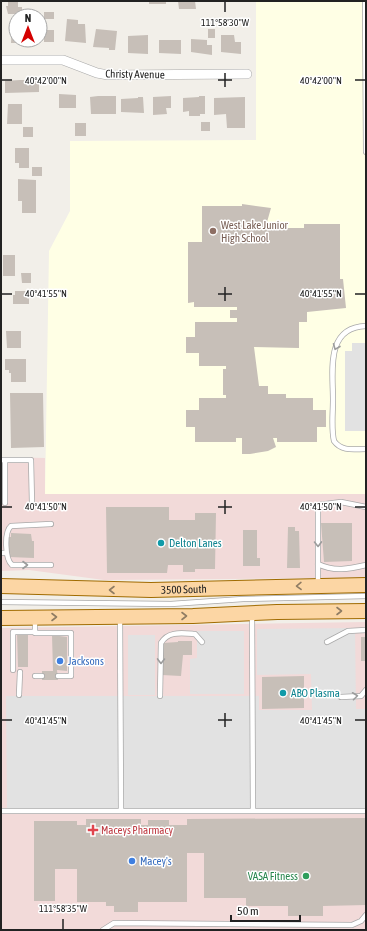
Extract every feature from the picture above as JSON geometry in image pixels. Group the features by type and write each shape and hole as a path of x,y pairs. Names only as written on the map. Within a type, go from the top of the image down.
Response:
{"main road":[{"name":"3500 South","path":"1,586 152,590 366,585"},
{"path":"1,618 193,616 252,612 366,611"}],"street":[{"name":"Christy Avenue","path":"1,60 63,60 97,73 108,75 247,74"}],"lane":[{"path":"364,1 366,152"},
{"path":"366,326 351,329 344,334 337,343 333,358 333,437 341,448 366,449"},
{"path":"5,503 3,460 31,460 32,503"},
{"path":"318,586 318,505 341,502 366,506"},
{"path":"51,524 10,526 7,531 8,561 12,565 51,566"},
{"path":"1,553 7,553"},
{"path":"318,564 328,569 350,569 366,565"},
{"path":"1,602 172,604 243,599 366,596"},
{"path":"252,612 253,811"},
{"path":"120,616 121,811"},
{"path":"35,617 35,632"},
{"path":"327,642 348,631 366,630"},
{"path":"13,670 13,632 71,633 71,676 58,676"},
{"path":"160,696 161,643 165,637 170,634 195,634 202,642"},
{"path":"19,695 20,672"},
{"path":"35,676 42,676"},
{"path":"342,697 361,696 366,690"},
{"path":"1,811 366,811"},
{"path":"103,930 114,923 352,925 361,921 366,915"}],"shaded area":[{"name":"West Lake Junior High School","path":"256,1 366,1 366,494 45,494 49,251 70,211 70,141 256,140"},
{"path":"352,343 366,343 366,431 345,431 345,351 352,351"},
{"path":"1,457 45,458 45,494 366,494 366,578 104,580 29,570 1,571"},
{"path":"366,622 366,928 364,930 1,930 1,628"},
{"path":"355,628 356,709 366,709 366,810 7,810 6,696 259,696 259,710 312,710 311,674 257,675 257,629"},
{"path":"197,631 244,631 244,694 190,694 190,659 197,658"},
{"path":"128,635 155,635 155,695 128,695"}],"building":[{"path":"8,1 18,1 18,7 22,8 8,8 8,14 6,6 8,6"},
{"path":"149,1 166,1 166,4 149,4"},
{"path":"178,1 195,1 196,9 179,9"},
{"path":"48,12 54,12 54,19 48,19"},
{"path":"67,19 78,20 78,24 85,24 86,43 65,41"},
{"path":"96,29 117,31 115,50 93,47"},
{"path":"208,29 215,29 215,38 208,38"},
{"path":"48,30 54,30 54,42 48,42"},
{"path":"148,35 148,54 128,53 128,36"},
{"path":"221,35 234,35 235,42 241,42 241,54 221,52"},
{"path":"191,39 207,40 207,45 212,45 212,55 191,52"},
{"path":"159,40 181,40 181,54 159,53"},
{"path":"39,80 39,92 5,93 5,81"},
{"path":"59,94 76,95 76,108 59,108"},
{"path":"116,96 116,114 91,114 90,97"},
{"path":"171,96 171,108 166,108 167,114 153,115 153,97"},
{"path":"205,96 205,114 200,114 200,116 189,116 189,111 183,112 183,98"},
{"path":"143,97 144,113 121,112 121,99"},
{"path":"245,97 245,128 227,128 226,114 214,115 214,98"},
{"path":"8,104 22,104 22,124 7,124"},
{"path":"201,122 210,122 210,131 201,131"},
{"path":"75,123 86,123 86,136 75,136"},
{"path":"23,127 33,127 33,137 23,137"},
{"path":"15,148 29,148 29,168 19,168 19,163 15,163"},
{"path":"32,167 42,167 42,176 32,176"},
{"path":"18,179 36,180 36,213 22,213 22,201 18,201"},
{"path":"242,204 271,208 267,222 275,224 275,228 304,228 304,224 340,224 340,279 343,279 346,308 307,312 307,322 299,322 299,348 254,347 259,386 268,386 268,394 286,394 286,398 313,398 313,410 326,410 326,427 317,427 317,442 277,442 277,438 273,438 276,447 268,451 250,454 242,454 242,438 236,438 236,442 195,442 195,427 186,427 186,410 199,410 199,398 226,398 226,395 223,395 223,369 226,369 226,366 199,366 199,353 186,353 186,337 195,337 195,322 237,322 237,318 230,318 230,310 237,310 237,307 194,307 194,302 188,303 188,242 202,242 202,206 242,206"},
{"path":"3,255 15,255 15,276 3,276"},
{"path":"21,273 31,273 31,283 22,283"},
{"path":"15,291 29,291 29,304 13,304 13,295 15,295"},
{"path":"6,331 21,331 21,348 7,348"},
{"path":"5,359 26,359 26,382 11,382 11,373 9,373 9,370 5,370"},
{"path":"10,393 43,393 44,447 11,448"},
{"name":"Delton Lanes","path":"106,507 169,507 169,520 195,520 195,513 216,513 215,569 195,569 195,572 183,572 183,565 168,565 167,573 107,573"},
{"path":"321,523 352,523 352,561 324,562"},
{"path":"288,527 295,527 295,531 299,531 300,568 287,568"},
{"path":"243,530 257,530 257,558 260,558 260,566 243,566"},
{"path":"11,533 31,534 32,541 34,541 34,558 9,557 9,537 11,537"},
{"path":"17,633 28,633 28,667 18,667"},
{"name":"Jacksons","path":"52,635 67,637 67,671 57,670 58,680 42,680 42,671 53,671"},
{"path":"361,637 366,637 366,661 361,661"},
{"path":"192,641 192,655 183,655 181,676 162,675 162,643"},
{"name":"ABO Plasma","path":"304,676 304,708 262,709 262,677"},
{"path":"366,818 366,905 323,906 323,916 288,916 288,906 246,906 246,898 204,898 204,853 187,853 187,902 138,902 138,912 114,912 114,906 106,906 106,902 77,902 77,869 55,869 55,901 34,901 34,821 77,821 77,825 86,825 86,819 141,819 141,825 148,825 148,820 169,820 169,825 187,825 187,819"}],"place":[{"name":"West Lake Junior High School","path":"213,231"},
{"name":"Delton Lanes","path":"161,543"},
{"name":"Jacksons","path":"60,661"},
{"name":"ABO Plasma","path":"283,693"},
{"name":"Maceys Pharmacy","path":"93,830"},
{"name":"Macey's","path":"132,861"},
{"name":"VASA Fitness","path":"306,876"}]}
